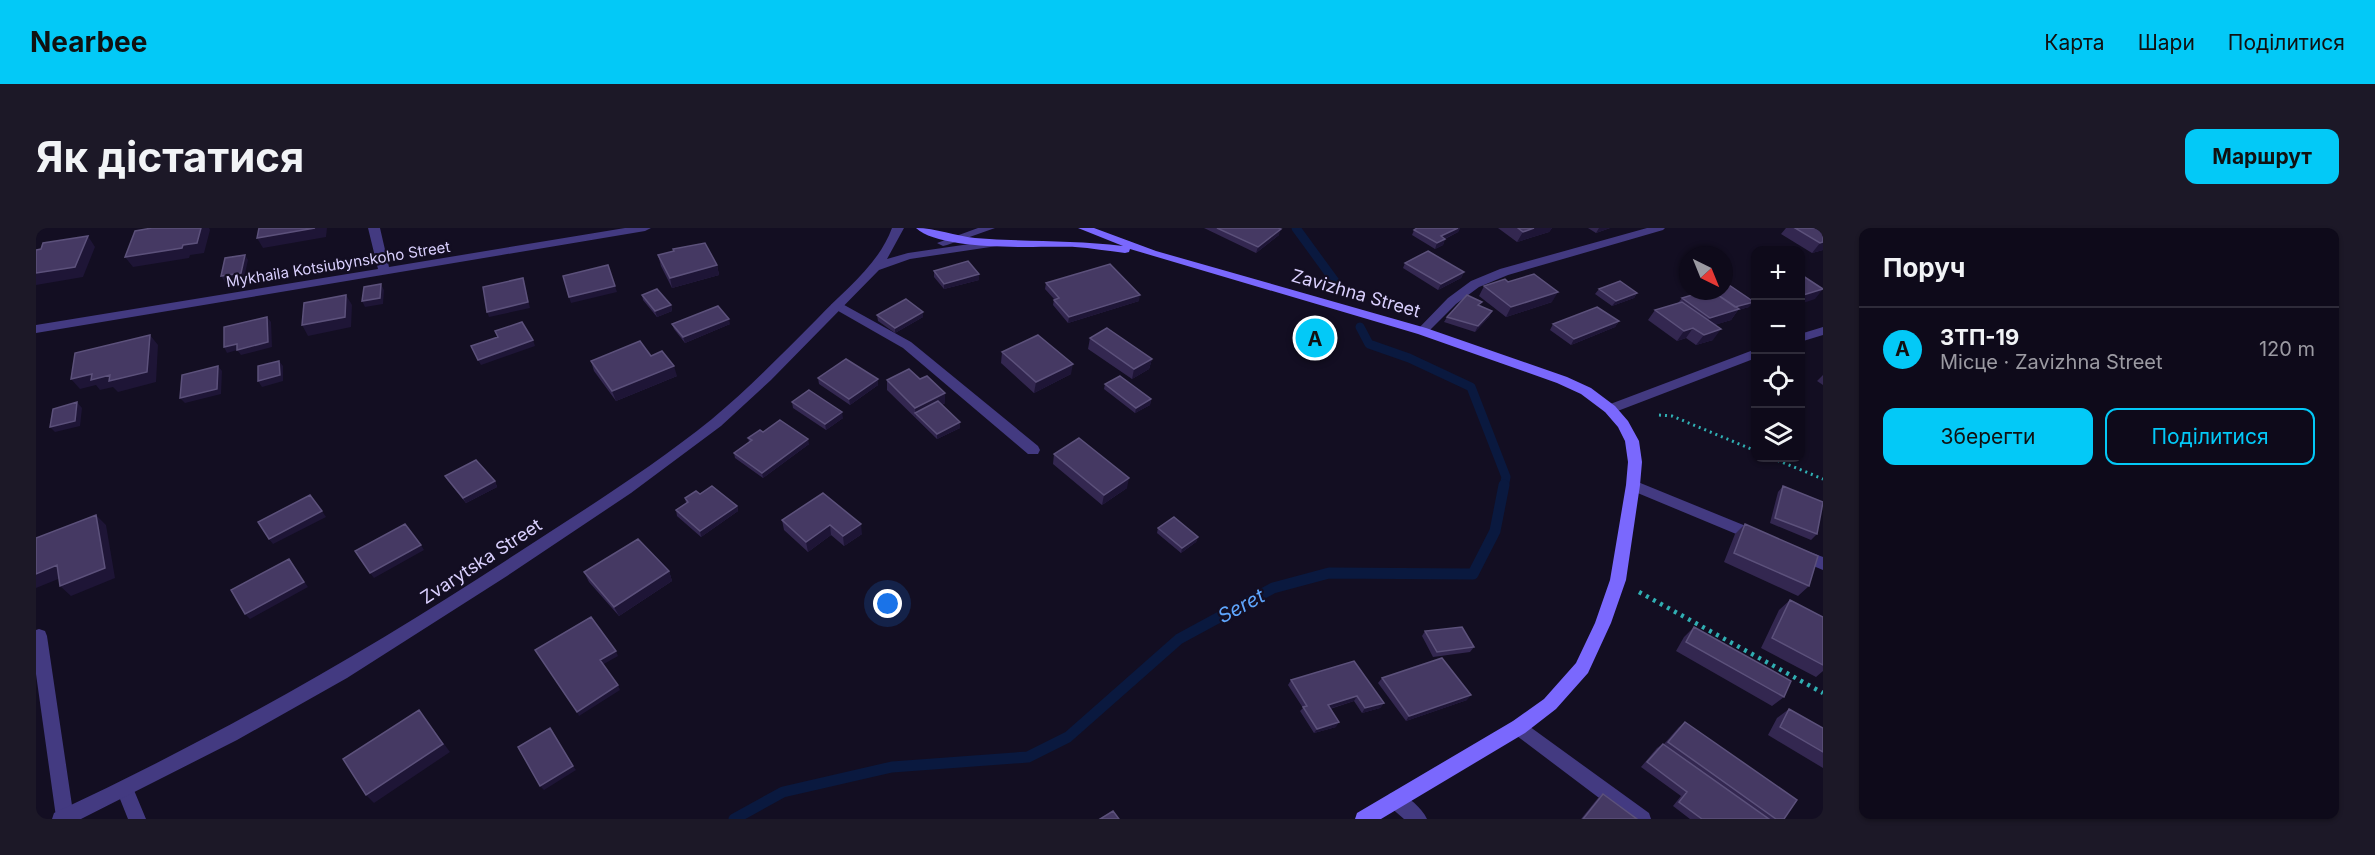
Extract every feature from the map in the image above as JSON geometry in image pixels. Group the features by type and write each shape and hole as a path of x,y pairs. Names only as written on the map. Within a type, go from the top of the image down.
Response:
{"main road":[{"path":"922,228 956,238 1005,243 1076,244 1152,253"},
{"name":"Zavizhna Street","path":"1084,228 1152,253 1422,331 1562,380 1586,392 1610,409 1623,424 1632,441 1635,462 1633,485 1618,579 1603,623 1582,668 1550,704 1519,728 1364,819"}],"street":[{"path":"374,228 384,271"},
{"name":"Mykhaila Kotsiubynskoho Street","path":"36,329 645,228"},
{"name":"Zvarytska Street","path":"63,818 125,789 394,641 569,527 699,437 766,379 874,268 891,245 898,228"},
{"path":"908,256 989,228"},
{"path":"1422,331 1452,301 1476,284 1494,276 1659,228"},
{"name":"Zvarytska Street","path":"874,268 908,256 946,249 1005,243"},
{"path":"837,306 907,345 1033,450"},
{"path":"1805,336 1823,331"},
{"path":"1610,409 1752,354"},
{"path":"1633,485 1823,564"},
{"path":"39,636 63,818"},
{"path":"1519,728 1642,819"},
{"path":"125,789 136,819"},
{"path":"1396,800 1418,819"}],"path":[{"path":"1610,409 1672,416 1751,449"},
{"path":"1782,462 1823,479"},
{"path":"1618,579 1823,693"}],"building":[{"path":"152,228 201,228 197,243 183,245 182,248 125,257 135,231"},
{"path":"259,228 315,228 257,238"},
{"path":"1217,228 1278,228 1281,229 1258,247"},
{"path":"1417,228 1458,228 1441,236 1445,239 1437,243 1414,230"},
{"path":"1518,228 1534,228 1523,232"},
{"path":"1795,228 1823,228 1823,242 1820,243"},
{"path":"88,236 75,267 36,273 36,250 41,249 43,243"},
{"path":"705,243 717,265 670,278 658,255 674,251 673,249"},
{"path":"1428,251 1464,272 1441,284 1405,263"},
{"path":"245,255 241,273 221,276 225,258"},
{"path":"968,261 979,274 944,284 934,271"},
{"path":"1110,264 1140,295 1069,317 1054,300 1059,298 1046,283"},
{"path":"608,265 615,286 569,297 563,276"},
{"path":"1534,274 1558,292 1511,307 1484,286 1505,279 1508,282"},
{"path":"1805,277 1823,289 1805,294"},
{"path":"523,278 528,302 487,312 483,287"},
{"path":"1620,281 1637,293 1616,301 1599,289"},
{"path":"381,284 380,298 362,301 364,287"},
{"path":"1733,288 1751,300 1751,303 1735,307 1725,300 1733,300"},
{"path":"657,289 671,305 655,311 642,295"},
{"path":"346,295 345,317 302,325 304,303"},
{"path":"1467,295 1482,302 1478,305 1492,311 1478,326 1447,317"},
{"path":"906,299 923,312 895,328 877,315"},
{"path":"1685,300 1726,300 1739,309 1710,318"},
{"path":"1682,302 1721,329 1704,335 1693,328 1684,331 1655,310"},
{"path":"718,306 729,319 683,337 672,324"},
{"path":"1597,307 1619,321 1574,339 1553,324"},
{"path":"267,317 268,342 237,350 237,344 224,347 224,327"},
{"path":"522,322 533,340 478,360 471,346 498,337 495,331"},
{"path":"1307,323 1333,331 1327,343 1302,335"},
{"path":"1107,328 1152,359 1134,369 1090,338"},
{"path":"150,335 147,372 109,381 110,375 91,380 92,374 71,379 75,353"},
{"path":"1038,335 1073,364 1036,382 1002,352"},
{"path":"640,341 651,356 662,351 674,366 612,391 591,361"},
{"path":"846,359 878,379 849,399 818,378"},
{"path":"279,361 280,375 258,381 258,366"},
{"path":"218,366 217,389 180,398 182,375"},
{"path":"909,369 920,379 927,376 945,393 915,408 887,380"},
{"path":"1120,376 1151,399 1136,408 1105,384"},
{"path":"809,390 842,412 825,424 792,402"},
{"path":"938,401 960,422 937,434 915,413"},
{"path":"77,402 75,421 50,427 53,409"},
{"path":"780,420 808,439 762,473 734,453 752,440 748,438 760,430 763,432"},
{"path":"1079,438 1129,478 1104,495 1054,454"},
{"path":"476,460 495,481 463,498 445,476"},
{"path":"712,486 737,506 700,531 676,510 688,502 685,498 696,491 700,494"},
{"path":"1783,486 1823,502 1817,534 1775,518"},
{"path":"823,493 861,524 843,536 830,525 806,542 782,520"},
{"path":"310,495 322,511 269,539 258,522"},
{"path":"96,515 105,568 60,586 57,565 36,574 36,538"},
{"path":"1174,517 1198,537 1182,548 1158,528"},
{"path":"405,524 421,545 370,573 355,551"},
{"path":"1745,524 1818,556 1809,586 1734,553"},
{"path":"638,539 669,571 614,607 584,572"},
{"path":"289,559 304,582 245,614 231,590"},
{"path":"1790,600 1823,617 1823,665 1772,638"},
{"path":"591,617 616,651 600,660 618,685 577,712 535,650"},
{"path":"1462,627 1474,647 1437,652 1425,631"},
{"path":"1694,627 1791,681 1784,697 1686,642"},
{"path":"1442,658 1471,695 1409,716 1382,678"},
{"path":"1354,661 1384,703 1365,708 1357,696 1328,705 1339,722 1317,729 1303,707 1307,706 1291,680"},
{"path":"1789,709 1823,728 1823,752 1780,727"},
{"path":"419,710 443,744 366,795 343,759"},
{"path":"1685,722 1797,800 1784,819 1776,819 1668,742"},
{"path":"550,728 573,766 540,786 518,747"},
{"path":"1663,744 1769,819 1702,819 1679,802 1687,792 1647,762"},
{"path":"1603,794 1637,819 1583,819"},
{"path":"1113,811 1119,819 1100,819"}],"waterway":[{"name":"Seret","path":"1296,228 1339,287"},
{"name":"Seret","path":"1360,327 1369,344 1409,358 1471,387 1506,477 1504,487"},
{"name":"Seret","path":"734,819 783,792 892,767 1028,757 1068,737 1179,639 1273,588 1329,573 1473,574 1495,531 1504,485"}],"place":[{"name":"ЗТП-19","path":"1315,338"}]}
